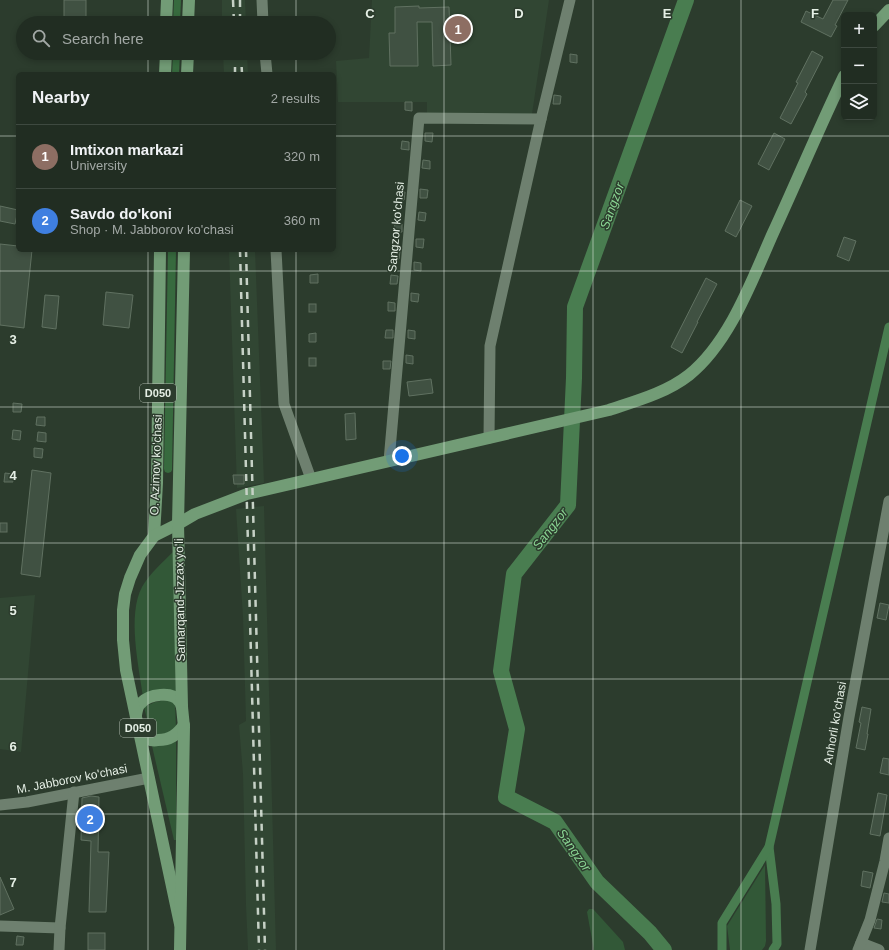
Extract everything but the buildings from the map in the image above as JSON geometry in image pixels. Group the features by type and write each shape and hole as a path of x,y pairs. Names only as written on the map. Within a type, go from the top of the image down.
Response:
{"main road":[{"path":"166,16 167,0"},
{"path":"188,16 189,0"},
{"path":"877,23 889,10"},
{"path":"165,72 166,60"},
{"path":"187,72 188,60"},
{"path":"178,524 195,514 247,494 609,410 643,400 688,375 705,359 718,343 733,319 749,287 841,83"},
{"name":"O. Azimov ko'chasi","path":"154,536 158,483 160,252"},
{"name":"Samarqand-Jizzax yo'li","path":"180,950 184,725 182,707 178,524 184,252"},
{"name":"D050","path":"178,524 154,536 140,555 126,594 123,610 123,640 126,670 180,924"},
{"path":"136,715 137,708 141,703 146,698 152,696 168,695 175,697 182,707"},
{"path":"139,731 145,738 155,741 171,738 177,734 184,725"}],"street":[{"path":"262,0 263,16"},
{"path":"489,438 490,346 541,119 570,0"},
{"path":"266,60 267,72"},
{"name":"Sangzor ko'chasi","path":"389,461 419,118 541,119"},
{"path":"276,252 284,404 311,479"},
{"name":"Anhorli ko'chasi","path":"810,950 849,717 889,501"},
{"name":"M. Jabborov ko'chasi","path":"0,805 27,802 149,778"},
{"path":"60,950 60,928 74,792"},
{"path":"879,950 860,947 870,920 885,861 889,838"},
{"path":"0,926 60,928"}],"shaded area":[{"path":"222,0 245,0 246,16 222,16"},
{"path":"372,0 549,0 532,114 427,115 427,102 338,102 336,61 369,58"},
{"path":"223,60 247,60 248,72 224,72"},
{"path":"229,252 255,252 264,483 237,488"},
{"path":"264,506 276,950 248,950 243,774 239,725 246,721 243,617 236,509"},
{"path":"35,595 21,752 0,749 0,598"}],"green space":[{"path":"174,0 181,0 180,16 173,16"},
{"path":"173,60 180,60 179,72 172,72"},
{"path":"168,252 176,252 172,470 168,473 165,472"},
{"path":"173,552 176,692 143,697 135,641 135,612 142,587 156,568"},
{"path":"161,701 172,701 175,703 176,728 169,734 151,735 144,707"},
{"path":"176,742 176,840 174,840 152,746"},
{"path":"765,865 765,946 762,950 730,950 727,926"},
{"path":"589,909 593,909 623,942 625,950 594,950 587,912"}],"waterway":[{"name":"Sangzor","path":"664,950 650,933 597,882 555,822 506,797 517,729 501,671 514,574 568,505 574,378 575,307 686,0"},
{"path":"722,950 722,923 769,847 889,327"},
{"path":"769,847 776,904 777,944 773,950"}],"railway":[{"path":"233,0 234,16"},
{"path":"240,0 240,16"},
{"path":"235,60 235,72"},
{"path":"241,60 242,72"},
{"path":"240,252 259,950"},
{"path":"246,252 265,950"}],"place":[{"name":"Imtixon markazi","path":"458,29"},
{"name":"Savdo do'koni","path":"90,819"}]}
